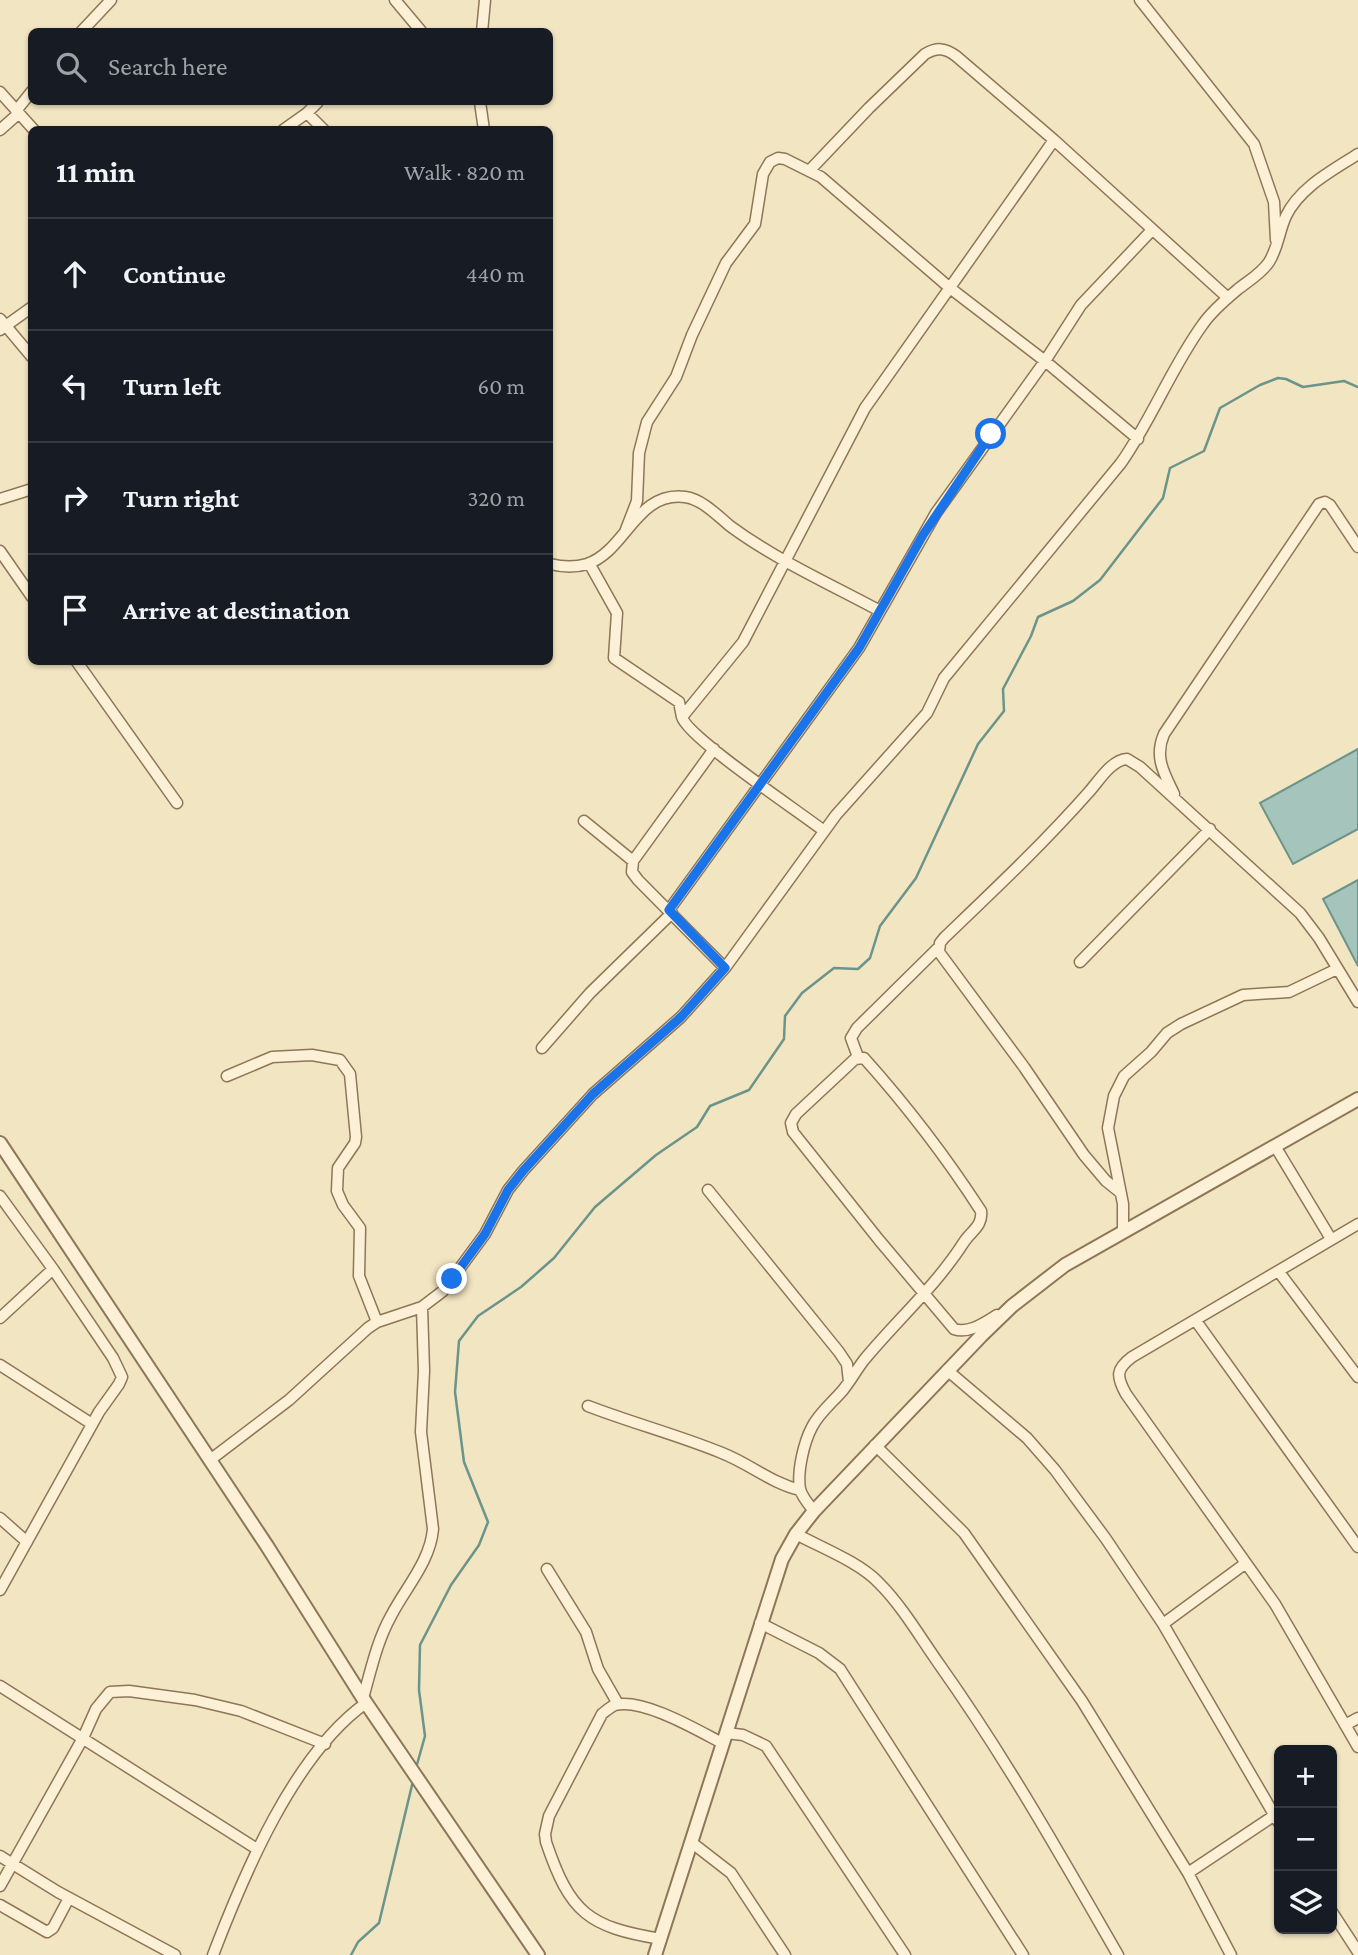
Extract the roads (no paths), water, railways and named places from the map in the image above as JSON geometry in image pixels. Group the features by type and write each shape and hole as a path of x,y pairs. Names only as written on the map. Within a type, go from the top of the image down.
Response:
{"street":[{"path":"85,28 111,0"},
{"path":"395,0 418,28"},
{"path":"482,28 485,0"},
{"path":"1140,0 1229,116 1254,144 1274,202 1276,244"},
{"path":"810,170 925,54 940,48 956,56 1054,140 1228,298"},
{"path":"0,92 30,126"},
{"path":"0,130 28,97"},
{"path":"289,126 315,105"},
{"path":"480,105 483,126"},
{"path":"307,113 320,126"},
{"path":"682,717 743,642 865,408 1054,140"},
{"path":"210,1460 289,1400 377,1322 422,1307 443,1291 485,1234 508,1190 523,1171 593,1094 681,1017 725,968 824,831 863,783 914,731 935,701 944,678 1121,463 1138,439 1173,370 1204,323 1269,262 1285,218 1306,190 1358,154"},
{"path":"625,531 637,501 639,453 647,422 676,377 692,335 726,263 754,224 765,168 778,158 810,170 835,187 950,288 1045,361 1138,439"},
{"path":"542,1048 590,993 670,912 859,648 951,491 1045,361 1081,304 1152,230"},
{"path":"28,309 2,325 28,353"},
{"path":"0,499 28,490"},
{"path":"553,565 565,567 589,564 612,545 642,512 657,502 688,497 743,536 880,611"},
{"path":"1178,800 1159,761 1159,745 1164,734 1319,504 1325,502 1330,505 1358,547"},
{"path":"0,551 28,591"},
{"path":"589,564 617,613 614,657 679,702 685,725 714,750 824,831"},
{"path":"79,665 177,803"},
{"path":"714,750 633,861 632,872 725,968"},
{"path":"858,1057 851,1038 857,1028 939,947 944,938 1013,871 1116,762 1123,759 1131,760 1178,800 1300,913 1319,938 1358,1003"},
{"path":"584,821 633,861"},
{"path":"1080,962 1210,829"},
{"path":"939,947 942,958 1024,1068 1084,1155 1106,1181 1121,1193"},
{"path":"1123,1232 1121,1193 1108,1128 1114,1096 1124,1076 1151,1052 1167,1033 1181,1024 1243,995 1289,992 1337,969"},
{"path":"227,1076 272,1057 312,1055 340,1060 347,1068 352,1089 356,1137 355,1143 338,1168 337,1191 343,1205 360,1228 359,1276 377,1322"},
{"path":"858,1057 796,1114 792,1128 923,1294 946,1321 959,1331 982,1324 1012,1306 1065,1265 1358,1099"},
{"path":"814,1511 800,1490 800,1474 813,1424 981,1222 981,1211 931,1139 864,1058 858,1057"},
{"path":"0,1143 365,1700 538,1955"},
{"path":"1275,1146 1331,1239"},
{"path":"708,1190 839,1352 847,1364 849,1382"},
{"path":"0,1196 113,1358 121,1377 0,1590"},
{"path":"1358,1224 1121,1366 1118,1373 1121,1385 1275,1604 1358,1747"},
{"path":"0,1318 53,1269"},
{"path":"1279,1272 1358,1377"},
{"path":"655,1955 782,1559 796,1534 814,1511 947,1370 1012,1306"},
{"path":"213,1955 257,1849 295,1783 350,1714 365,1700 374,1659 389,1619 426,1559 432,1542 433,1529 421,1432 424,1371 422,1307"},
{"path":"1196,1321 1358,1547"},
{"path":"0,1365 92,1424"},
{"path":"947,1370 1027,1438 1055,1470 1106,1539 1163,1624 1274,1814"},
{"path":"588,1406 721,1452 743,1461 778,1484 800,1490"},
{"path":"875,1445 964,1533 997,1578 1082,1700 1188,1873 1231,1955"},
{"path":"0,1518 27,1542"},
{"path":"796,1534 862,1570 878,1581 893,1600 971,1709 1118,1955"},
{"path":"1163,1624 1246,1563"},
{"path":"547,1569 586,1632 598,1669 618,1704"},
{"path":"760,1623 819,1653 840,1669 1023,1955"},
{"path":"0,1686 257,1849"},
{"path":"0,1885 83,1738 96,1709 110,1692 129,1691 195,1700 241,1710 325,1744"},
{"path":"661,1939 603,1925 578,1907 571,1898 545,1834 549,1816 602,1714 618,1704 644,1707 724,1738 743,1735 765,1746 905,1955"},
{"path":"1345,1725 1358,1718"},
{"path":"1188,1873 1274,1821"},
{"path":"691,1842 731,1873 785,1955"},
{"path":"0,1856 69,1898 175,1955"},
{"path":"0,1905 47,1931 52,1928 69,1898"},
{"path":"1337,1920 1358,1952"}],"water":[{"path":"1358,749 1358,829 1293,864 1260,803"},
{"path":"1358,880 1358,966 1323,899"}],"waterway":[{"path":"416,1768 425,1736 419,1690 420,1645 451,1585 479,1545 488,1522 464,1462 455,1392 459,1341 478,1316 521,1287 554,1258 595,1207 656,1155 697,1127 710,1106 749,1090 784,1039 785,1016 802,993 834,968 858,969 870,958 880,926 916,878 978,744 1004,711 1003,689 1038,617 1073,601 1100,580 1163,498 1170,468 1204,451 1220,408 1278,378 1303,387 1344,381 1358,387"},
{"path":"351,1955 358,1942 379,1923 413,1781"}]}
